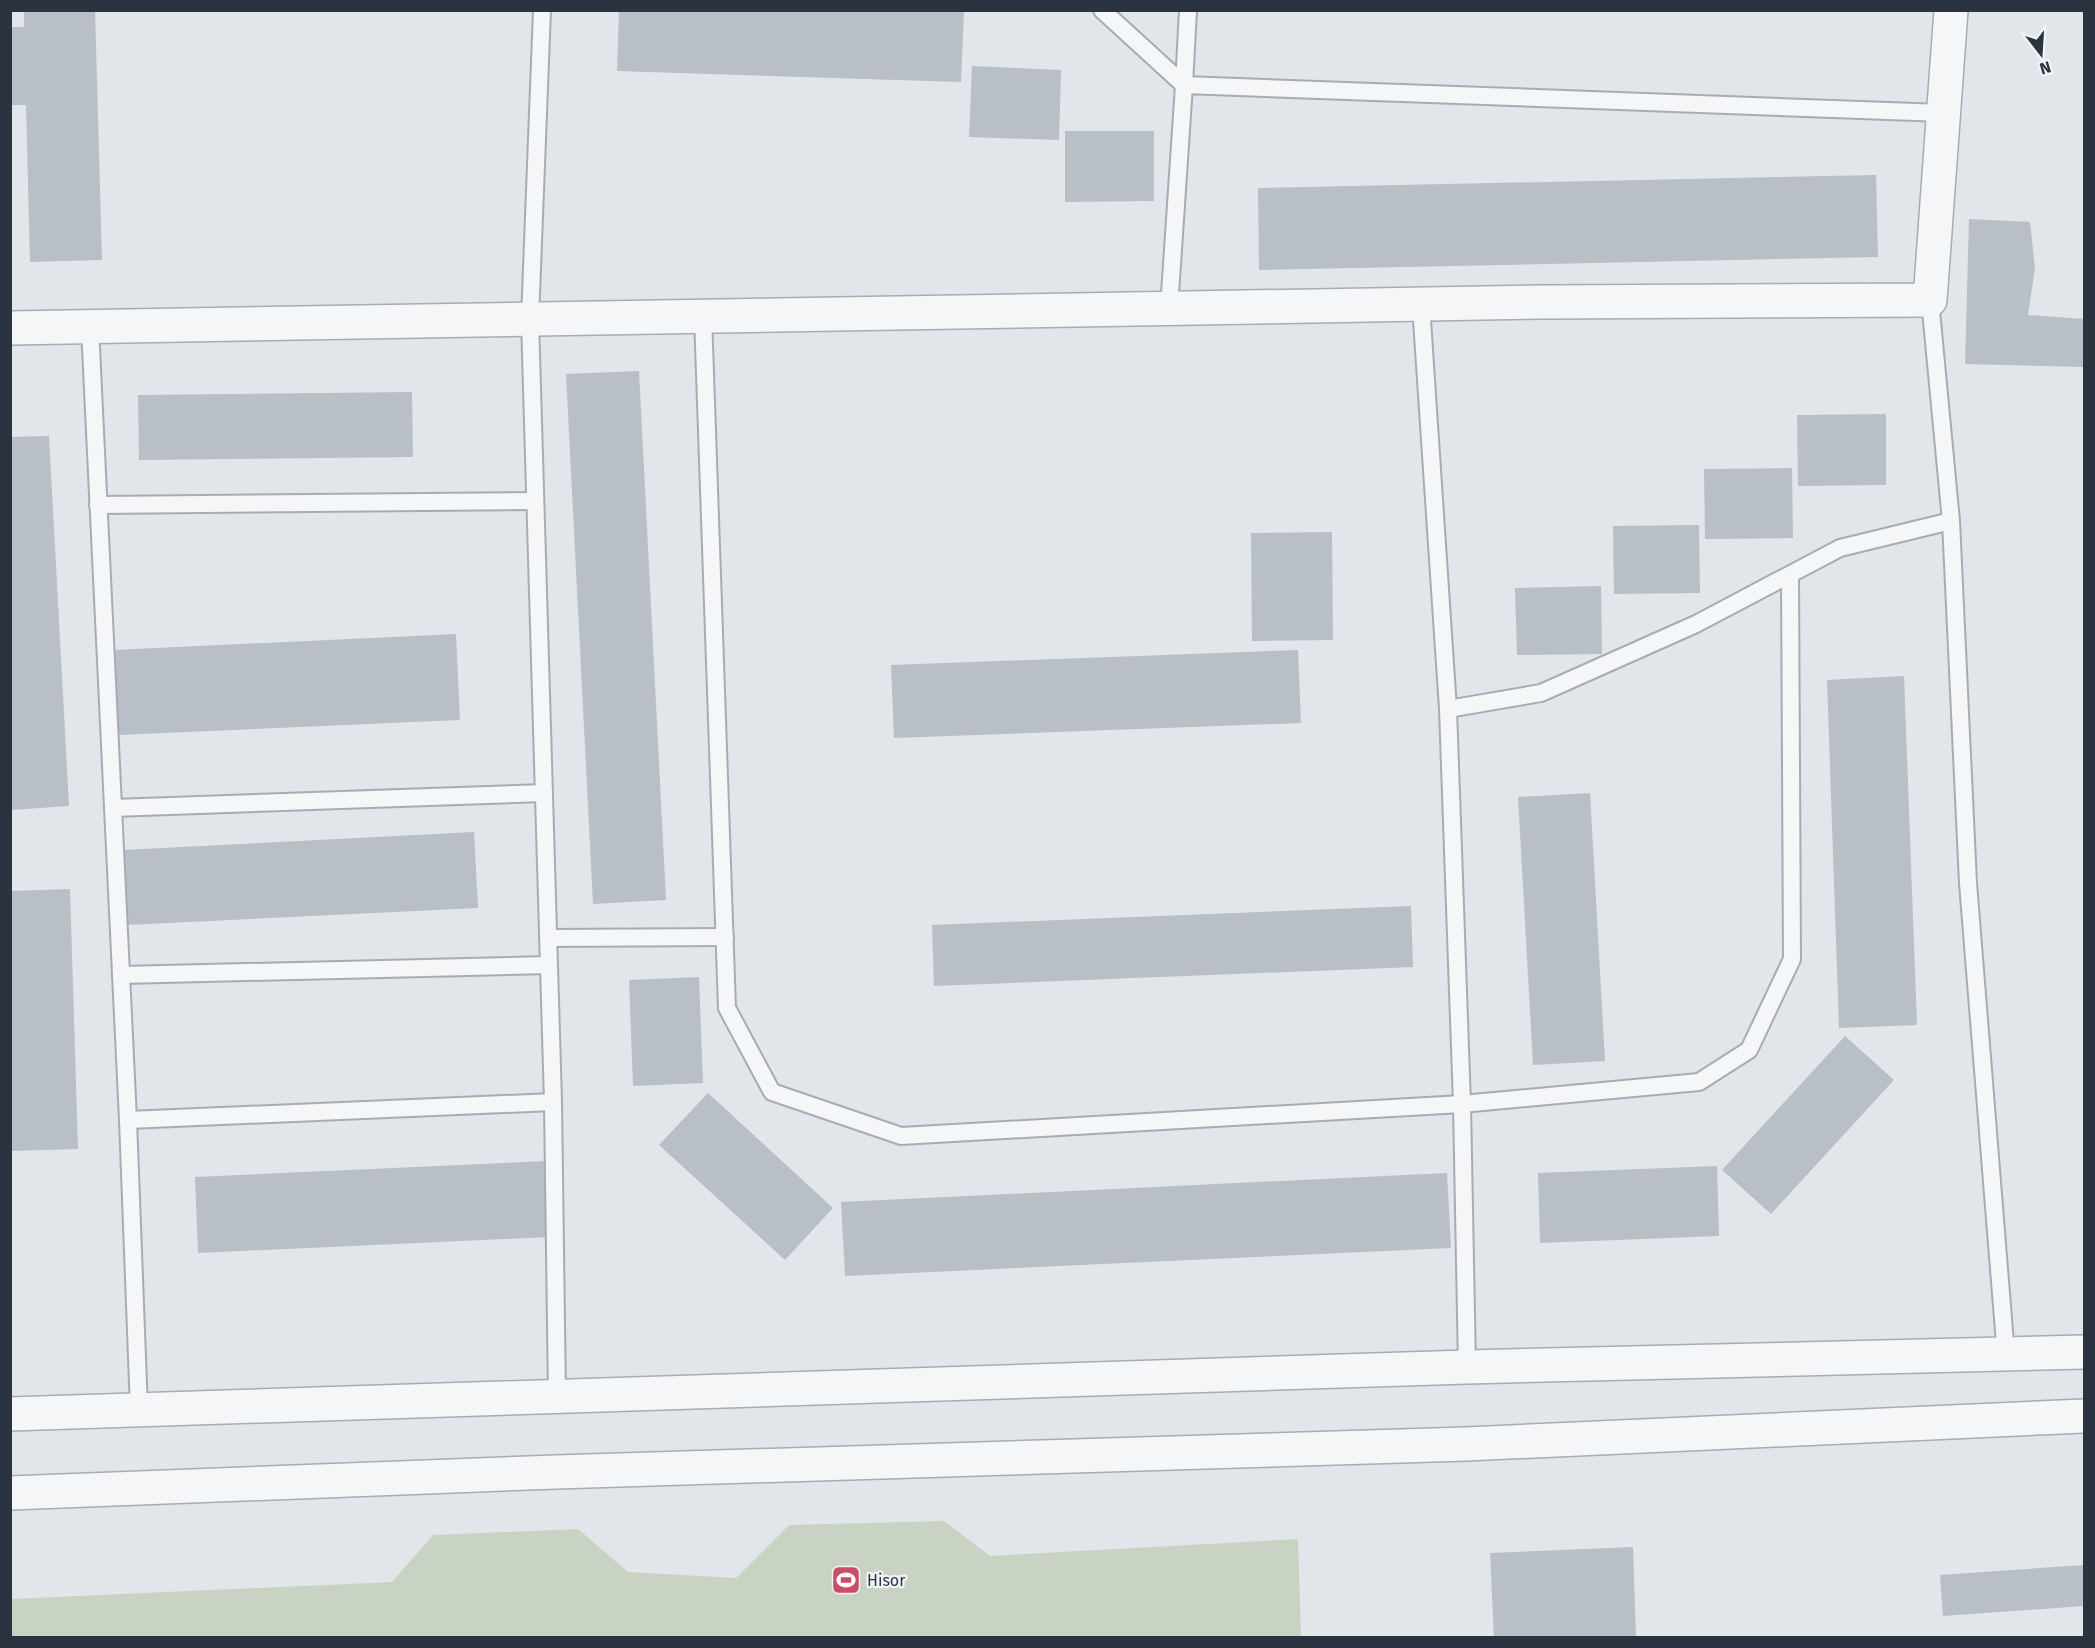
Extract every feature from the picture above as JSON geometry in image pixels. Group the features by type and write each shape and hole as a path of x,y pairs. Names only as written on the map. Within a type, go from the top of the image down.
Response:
{"street":[{"path":"10,328 1421,305 1930,300 1951,10"},
{"path":"10,1414 1467,1367 2006,1356 2085,1352"},
{"path":"10,1493 568,1472 1466,1444 2085,1416"}],"lane":[{"path":"542,10 530,320 553,1102 557,1397"},
{"path":"1102,10 1184,85 1943,113"},
{"path":"1169,309 1188,10"},
{"path":"1930,300 1951,521 1968,883 2006,1356"},
{"path":"1421,305 1448,709 1462,1104 1467,1367"},
{"path":"703,316 727,1008 772,1092 901,1136 1462,1104 1699,1082 1749,1050 1792,959 1790,574"},
{"path":"90,327 129,1120 139,1410"},
{"path":"98,505 535,501"},
{"path":"1448,709 1541,693 1696,624 1839,548 1951,521"},
{"path":"113,808 544,793"},
{"path":"548,938 725,937"},
{"path":"121,975 549,965"},
{"path":"129,1120 553,1102"}],"green space":[{"name":"Hisor","path":"944,1521 990,1556 1298,1539 1301,1637 11,1637 11,1599 392,1582 433,1535 578,1529 628,1572 736,1578 789,1525"}],"building":[{"path":"24,10 95,10 102,260 30,262 26,105 10,105 10,27 24,27"},
{"path":"619,10 964,10 961,82 617,71"},
{"path":"972,66 1061,70 1059,140 969,137"},
{"path":"1065,131 1154,131 1154,201 1065,202"},
{"path":"1876,175 1878,257 1259,270 1258,188"},
{"path":"1969,219 2030,222 2035,268 2028,315 2084,319 2084,367 1965,364"},
{"path":"639,371 666,900 593,904 566,374"},
{"path":"412,392 413,457 139,460 138,395"},
{"path":"1886,414 1886,485 1798,486 1797,415"},
{"path":"49,436 69,806 10,810 10,437"},
{"path":"1792,468 1793,538 1705,539 1704,469"},
{"path":"1699,525 1700,593 1614,594 1613,526"},
{"path":"1332,532 1333,640 1252,641 1251,533"},
{"path":"1601,586 1602,654 1517,655 1515,588"},
{"path":"456,634 460,720 118,735 114,650"},
{"path":"1298,650 1301,723 894,738 891,665"},
{"path":"1904,676 1917,1025 1839,1028 1827,680"},
{"path":"1590,793 1605,1061 1533,1065 1518,797"},
{"path":"474,832 478,908 127,925 123,850"},
{"path":"70,889 78,1149 10,1151 10,891"},
{"path":"1411,906 1413,967 934,986 932,925"},
{"path":"699,977 703,1083 633,1086 629,980"},
{"path":"1845,1036 1894,1080 1771,1214 1722,1170"},
{"path":"708,1093 833,1208 785,1260 659,1145"},
{"path":"546,1161 550,1237 198,1253 195,1177"},
{"path":"1717,1166 1719,1236 1540,1243 1538,1173"},
{"path":"1447,1173 1451,1248 845,1276 841,1202"},
{"path":"1633,1547 1636,1638 1494,1638 1490,1553"},
{"path":"2084,1565 2084,1606 1943,1616 1940,1575"}],"place":[{"name":"Hisor","path":"846,1580"}]}
